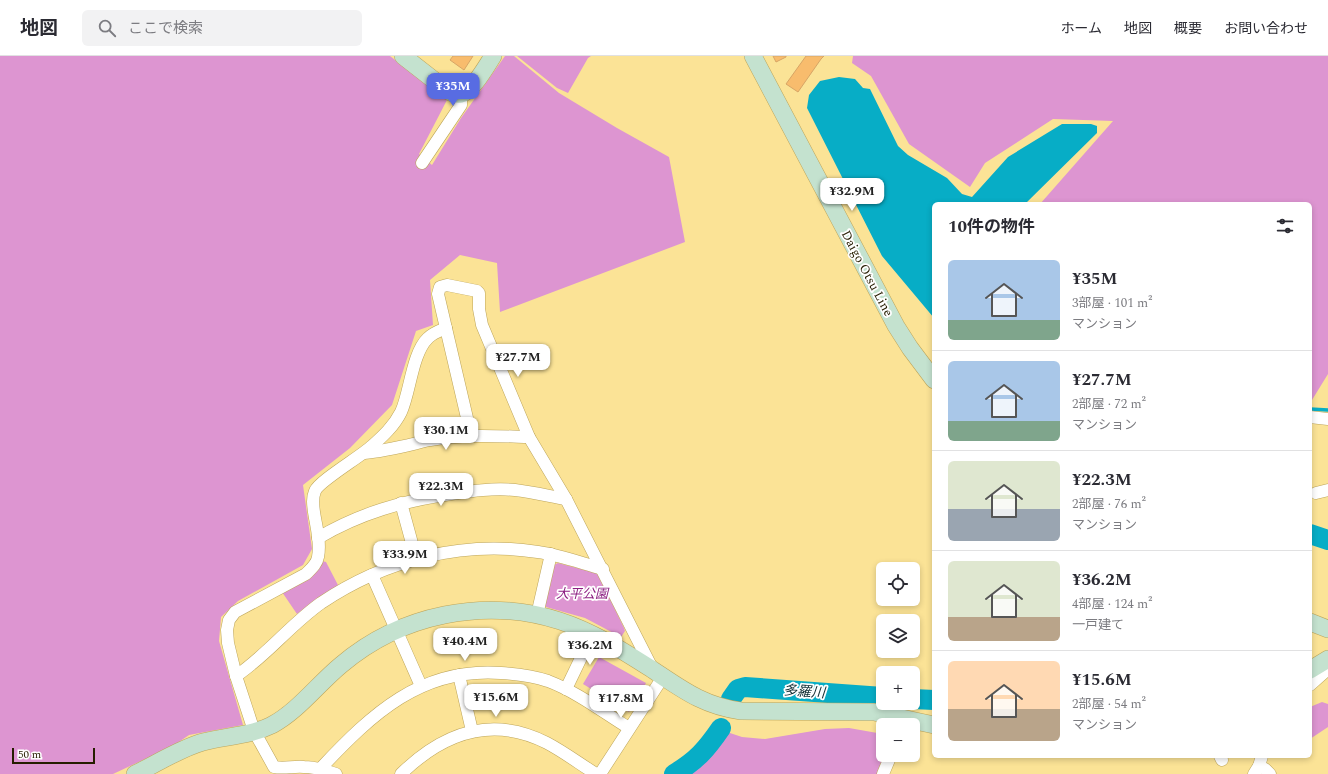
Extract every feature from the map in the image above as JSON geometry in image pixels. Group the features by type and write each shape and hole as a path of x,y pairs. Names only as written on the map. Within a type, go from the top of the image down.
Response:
{"street":[{"path":"404,56 444,88 450,92 461,94 468,91 493,56"},
{"name":"Daigo Otsu Line","path":"753,56 896,326 914,354 932,377"},
{"path":"422,163 461,105 461,94"},
{"path":"471,436 438,294 440,287 447,285 477,291 479,293 479,309 482,325 529,437 566,499 627,620 658,674"},
{"path":"336,774 321,768 303,766 280,768 274,767 254,732 236,676 228,643 227,630 229,620 235,612 306,574 313,567 318,558 318,538 313,496 315,488 364,453 391,428 401,412 417,360 426,340 434,333 446,328"},
{"path":"1312,416 1328,419"},
{"path":"364,453 384,451 431,440 471,436 529,437"},
{"path":"318,538 340,525 363,515 432,497 487,490 515,490 566,499"},
{"path":"401,504 416,558"},
{"path":"236,676 245,670 293,626 321,604 351,585 392,566 416,558 463,549 488,547 551,554 602,569"},
{"path":"537,615 551,554"},
{"path":"372,575 398,630 421,686"},
{"path":"135,774 201,743 254,732 271,725 286,716 341,665 381,638 398,630 423,620 461,612 488,610 513,611 537,615 559,620 593,633 696,697 712,705 725,709 741,711 857,711 874,712 893,718"},
{"path":"618,648 626,646 630,642 631,638 627,620"},
{"path":"1312,623 1328,629"},
{"path":"566,689 593,633"},
{"path":"1312,669 1328,659"},
{"path":"1312,683 1328,669"},
{"path":"321,768 360,730 386,707 402,696 421,686 459,675 490,672 508,673 547,681 566,689 629,728"},
{"path":"600,774 629,728 658,674"},
{"path":"459,675 472,731"},
{"path":"920,723 932,725"},
{"path":"401,774 411,764 434,747 458,735 472,731 491,730 509,731 528,735 547,743 596,774"},
{"path":"883,774 888,762"},
{"path":"1258,765 1270,774"}],"green space":[{"path":"0,56 390,56 447,100 419,154 432,165 461,118 505,56 514,56 559,93 669,157 685,242 500,312 497,263 460,255 430,280 433,325 416,331 392,405 350,448 303,485 312,549 303,565 238,601 221,617 219,641 243,725 189,735 173,746 113,774 0,774"},
{"path":"517,56 591,56 588,58 568,93 557,88"},
{"path":"853,56 1328,56 1328,374 1312,400 1312,202 1042,202 1113,121 1053,119 985,163 970,187 909,144 871,76 852,63"},
{"path":"322,561 326,562 339,587 317,599 297,614 282,592"},
{"name":"大平公園","path":"558,563 596,573 599,576 624,628 625,631 621,637 585,618 546,607 544,605 554,565"},
{"path":"599,657 646,683 629,712 583,684"},
{"path":"1322,702 1328,704 1328,727 1312,738 1312,706"},
{"path":"849,728 876,733 876,762 881,762 877,774 680,774 694,767 724,731 742,737 765,739 825,729"}],"water":[{"path":"839,77 855,79 863,88 870,89 898,146 908,155 947,178 962,194 972,197 1008,157 1062,124 1091,124 1097,126 1097,133 1027,202 932,202 932,316 882,256 807,108 809,95 820,81"}],"building":[{"path":"453,56 473,56 464,70 450,60"},
{"path":"773,56 786,56 786,57 776,62"},
{"path":"806,56 824,56 798,92 786,84"}],"waterway":[{"path":"1312,409 1328,410"},
{"name":"多羅川","path":"1312,535 1328,540"},
{"name":"多羅川","path":"731,699 738,689 745,687 876,696"},
{"name":"多羅川","path":"920,699 932,700"},
{"name":"多羅川","path":"674,774 689,764 700,754 721,728"}]}
